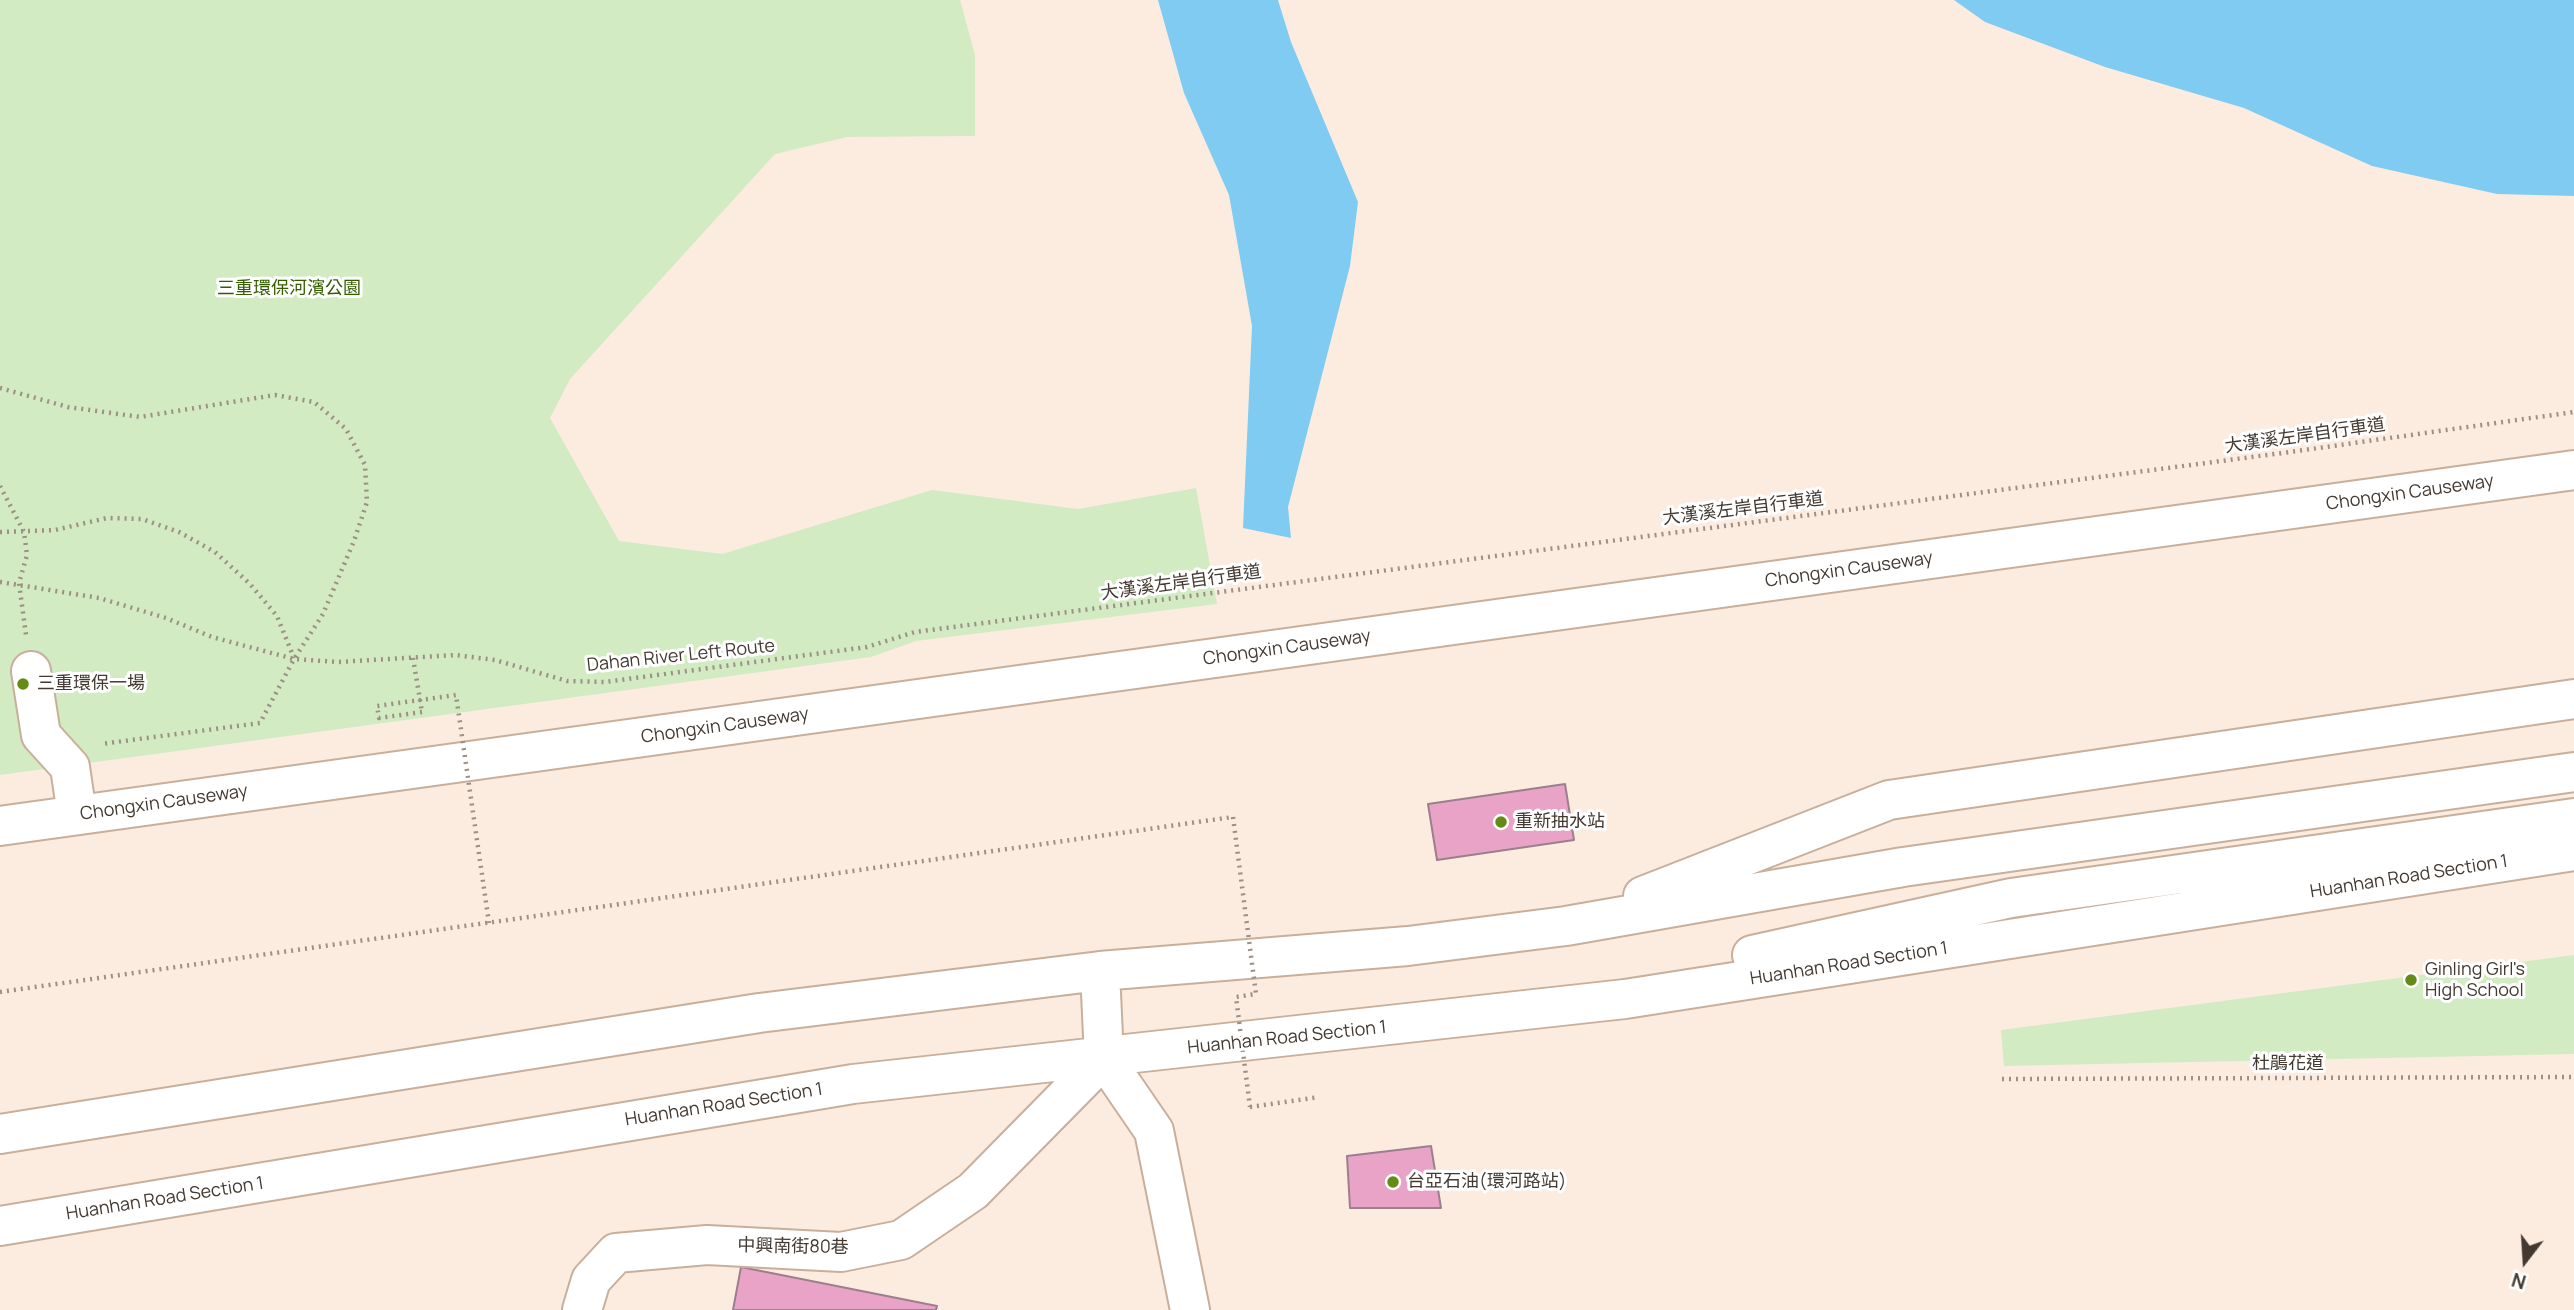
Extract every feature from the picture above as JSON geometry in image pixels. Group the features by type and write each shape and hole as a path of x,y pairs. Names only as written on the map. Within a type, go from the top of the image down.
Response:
{"street":[{"name":"Chongxin Causeway","path":"0,826 2574,470"},
{"path":"31,671 41,734 70,767 77,815"},
{"path":"1566,926 1889,800 2574,699"},
{"path":"0,1134 759,1013 1101,971 1408,946 1566,926 1903,867 2574,772"},
{"path":"1625,999 1724,961 2011,898 2574,818"},
{"name":"Huanhan Road Section 1","path":"0,1226 853,1084 1625,999 2565,854"},
{"path":"1101,971 1104,1058 1153,1131 1190,1310"},
{"name":"中興南街80巷","path":"586,1295 616,1253 707,1245 841,1252 901,1240 973,1191 1104,1058"}],"path":[{"path":"0,388 68,407 140,416 275,395 314,402 346,429 365,465 367,502 323,614 294,659 260,723 55,750"},
{"name":"大漢溪左岸自行車道","path":"413,658 455,655 495,660 567,681 605,682 867,648 915,632 2290,452 2574,412"},
{"path":"0,486 24,532 27,555 19,583 31,671"},
{"path":"0,532 55,530 107,519 142,519 178,532 215,552 250,584 277,616 294,659"},
{"path":"0,582 99,598 166,618 212,637 294,659 338,662 413,658 422,712 379,718 377,706 456,695 489,923"},
{"path":"0,992 1233,817 1256,994 1236,997 1250,1107 1319,1097"},
{"name":"杜鵑花道","path":"2002,1079 2574,1077"}],"green space":[{"name":"三重環保河濱公園","path":"0,0 960,0 975,55 975,136 847,137 775,154 570,379 550,418 619,541 722,554 932,490 1078,509 1196,488 1217,604 916,641 871,657 0,775"},
{"path":"2574,955 2574,1054 2004,1066 2001,1030"}],"water":[{"path":"1158,0 1278,0 1291,42 1358,202 1350,266 1288,507 1291,538 1243,528 1252,326 1229,195 1184,93"},
{"path":"1954,0 2574,0 2574,196 2497,194 2372,166 2244,108 2105,67 1985,22"}],"building":[{"name":"重新抽水站","path":"1565,784 1574,840 1437,860 1428,804"},
{"name":"台亞石油(環河路站)","path":"1431,1146 1441,1208 1350,1208 1347,1156"},
{"path":"741,1267 937,1306 936,1310 733,1310"}],"place":[{"name":"三重環保一場","path":"23,684"},
{"name":"重新抽水站","path":"1501,822"},
{"name":"Ginling Girl's High School","path":"2411,980"},
{"name":"台亞石油(環河路站)","path":"1393,1182"}]}
